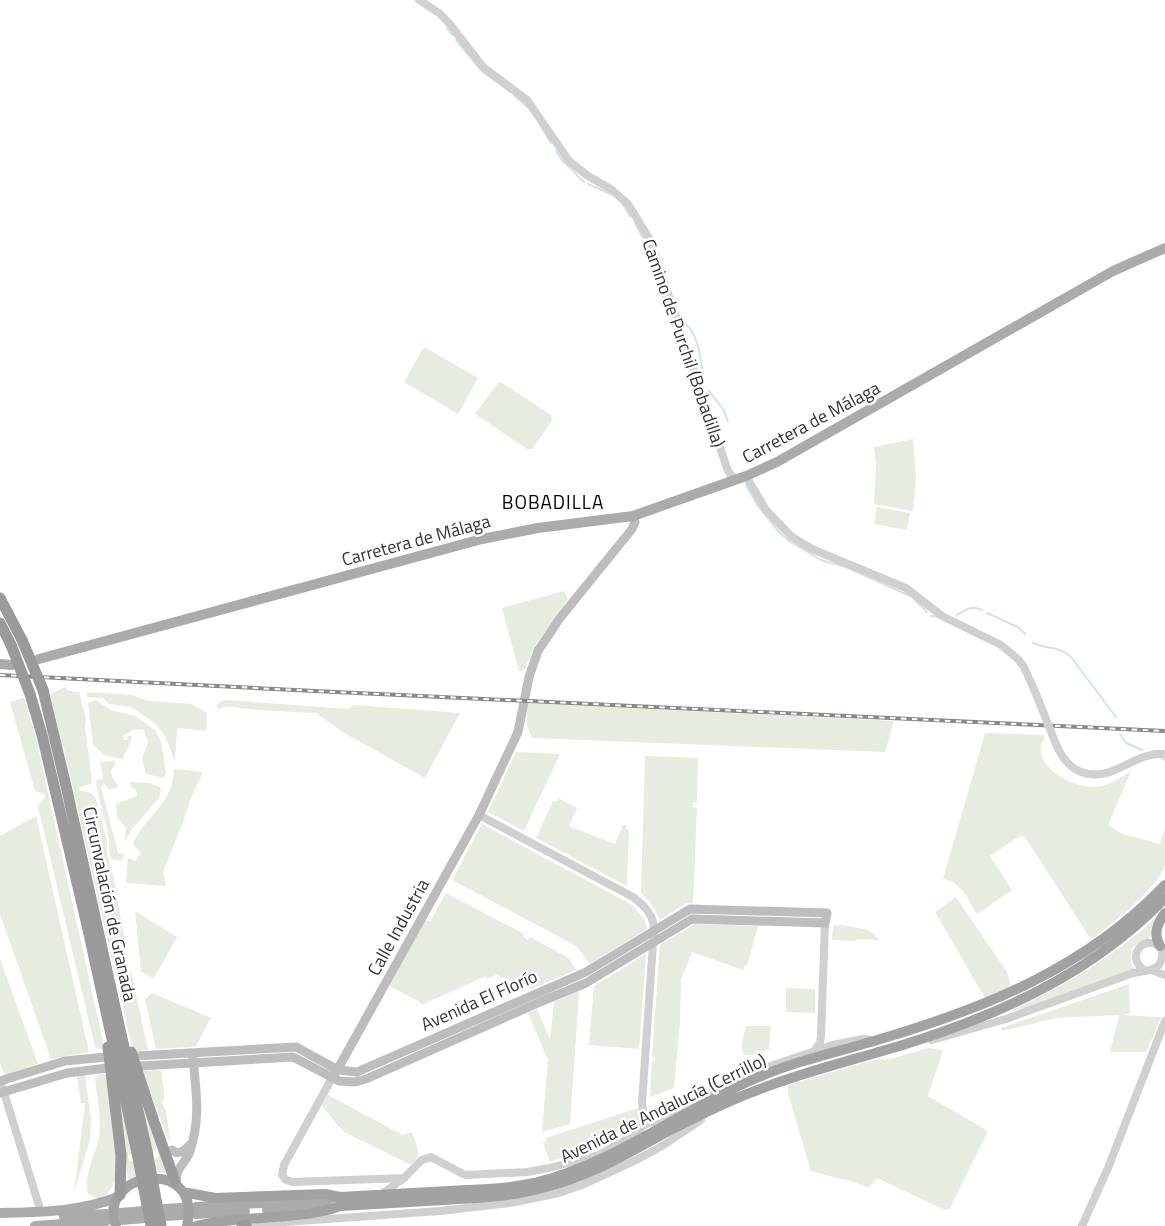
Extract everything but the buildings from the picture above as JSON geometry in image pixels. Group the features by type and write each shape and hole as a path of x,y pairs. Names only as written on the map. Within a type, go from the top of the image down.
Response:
{"highway":[{"name":"Circunvalación de Granada","path":"0,598 22,640 43,690 64,777 106,970 142,1152 147,1218"},
{"name":"Circunvalación de Granada","path":"0,623 30,694 42,735 114,1045 142,1152 164,1217"},
{"path":"1140,909 1165,875"},
{"path":"1140,909 1165,885"},
{"name":"Avenida de Andalucía (Cerrillo)","path":"196,1226 221,1221 314,1214 340,1202 380,1195 509,1187 533,1183 578,1170 661,1129 784,1080 947,1030 1003,1008 1057,982 1110,948 1146,918 1165,898"},
{"name":"Avenida de Andalucía (Cerrillo)","path":"661,1129 713,1098 755,1079 976,1007 1032,982 1088,950 1140,909"},
{"path":"82,911 83,926 102,1013 121,1155 119,1196 115,1202 114,1219"},
{"path":"1162,948 1157,942 1156,931 1165,913"},
{"path":"106,970 113,985 147,1102 178,1186 187,1202 189,1212 187,1226"},
{"path":"147,1102 153,1110 167,1144 172,1150"},
{"name":"Avenida de Andalucía (Cerrillo)","path":"119,1196 130,1185 148,1178 163,1178 178,1186 215,1198 325,1194 340,1202 516,1195 568,1181 607,1164 644,1137"}],"main road":[{"name":"Carretera de Málaga","path":"39,659 482,539 538,528 633,516 746,476 777,462 1113,271 1165,248"},
{"name":"Calle Industria","path":"332,1078 479,815 518,732 532,667 542,645 574,601 632,529 635,522 633,516"},
{"path":"0,664 12,665"},
{"path":"700,908 700,919"},
{"name":"Avenida El Florío","path":"136,1056 289,1047 296,1048 338,1070 357,1072 586,972 690,909 827,913 825,923 692,919 586,983 395,1067 355,1082 339,1081 293,1057 140,1066"},
{"path":"767,911 767,922"},
{"path":"450,1031 454,1041"},
{"path":"289,1047 289,1057"},
{"path":"178,1186 178,1169 189,1153 198,1117 192,1053"},
{"path":"0,1081 74,1059 106,1057"},
{"path":"392,1057 395,1067"},
{"path":"74,1059 75,1071"},
{"path":"2,1093 75,1071 107,1068"},
{"path":"172,1150 178,1153 183,1152 191,1144"},
{"path":"0,1213 41,1212 85,1207 119,1196"},
{"name":"Avenida de Andalucía (Cerrillo)","path":"196,1210 324,1200 340,1202"},
{"path":"164,1217 182,1212"},
{"path":"0,1220 147,1218"},
{"path":"35,1226 114,1219"}],"street":[{"name":"Camino de Purchil (Bobadilla)","path":"419,0 450,23 483,67 527,100 569,160 578,169 621,197 637,218 649,238 655,254 728,471 735,480"},
{"path":"746,476 766,510 792,537 812,549 906,588 942,616 1000,645 1018,659 1024,667 1061,755 1072,767 1079,771 1096,775 1115,771 1149,755 1165,754"},
{"path":"479,815 633,897 645,907 656,930 653,943 642,1103 644,1137"},
{"path":"813,1051 820,1044 821,1036 825,923"},
{"path":"1145,970 1136,962 1136,956 1142,945 1154,943 1162,948 1164,957 1164,965 1154,971"},
{"path":"874,1053 888,1053 1006,1020 1133,972 1145,970 1165,975"},
{"path":"1082,1226 1108,1168 1165,1021"},
{"path":"821,1036 832,1045"},
{"name":"Avenida de Andalucía (Cerrillo)","path":"221,1221 244,1225 440,1211 524,1200 559,1193 582,1185 644,1137 661,1129 744,1075 832,1045 863,1038 876,1040"},
{"path":"786,1060 803,1062"},
{"name":"Calle Industria","path":"332,1078 284,1165 282,1176 292,1182 404,1178"},
{"path":"0,1081 2,1093 41,1212"},
{"path":"643,1110 661,1129"},
{"name":"Avenida de Andalucía (Cerrillo)","path":"404,1178 422,1160 431,1157 464,1176 504,1174 549,1168 589,1159 636,1134 644,1137"},
{"path":"613,1152 621,1143"},
{"path":"380,1195 404,1178"},
{"path":"500,1196 524,1200"}],"shaded area":[{"path":"424,347 478,378 458,414 404,382"},
{"path":"501,382 551,415 552,421 532,449 527,449 475,414 498,383"},
{"path":"913,439 916,479 913,511 874,504 876,465 874,447"},
{"path":"877,507 910,513 907,530 874,524"},
{"path":"564,591 568,599 535,646 524,670 519,671 502,608"},
{"path":"65,687 69,691 79,692 86,718 85,727 92,780 91,784 79,787 80,791 90,792 96,799 107,842 107,855 113,874 125,941 122,956 132,976 148,1050 135,1051 131,1043 50,694"},
{"path":"87,692 131,695 149,701 192,704 207,713 206,731 177,728 175,762 165,736 156,724 131,707 109,704 103,698 87,697"},
{"path":"24,698 35,734 105,1051 95,1047 38,806 45,798 44,794 35,791 10,702"},
{"path":"96,700 111,710 135,716 155,730 161,742 166,772 164,778 146,774 142,758 148,742 144,730 134,729 123,736 124,740 127,740 128,736 132,736 122,759 104,755 93,745 88,703"},
{"path":"224,700 349,709 354,705 460,713 425,778 344,733 316,713 258,710 226,706 218,710 216,705"},
{"path":"527,703 894,721 885,752 532,738 527,726"},
{"path":"985,733 1043,735 1045,738 1041,747 1042,756 1047,765 1055,773 1076,784 1096,787 1106,785 1131,771 1108,825 1123,834 1160,844 1165,828 1165,863 1162,872 1136,903 1095,937 1090,938 1025,837 1020,836 990,856 1012,890 977,914 959,887 955,883 943,879"},
{"path":"516,752 560,754 524,831 488,812"},
{"path":"645,756 698,758 697,802 693,802 693,807 697,808 693,903 686,903 660,920 651,903 641,893"},
{"path":"115,761 115,765 111,770 112,777 119,787 109,790 105,784 101,786 118,853 124,854 122,861 112,859 110,854 108,833 96,780 103,779 100,762"},
{"path":"174,769 203,772 163,872 166,886 126,883 128,858 135,861 141,853 133,844 138,834 169,792"},
{"path":"130,782 150,783 161,788 159,798 132,829 125,842 126,827 117,818 116,804 137,796 136,789 131,787"},
{"path":"558,798 577,808 569,826 615,844 623,825 626,825 626,830 629,830 627,886 536,838 553,801 556,802"},
{"path":"36,816 89,1052 51,1059 0,914 0,836"},
{"path":"482,824 632,905 645,920 647,929 590,964 578,948 569,942 452,880"},
{"path":"446,893 524,934 523,937 528,940 530,937 565,956 576,970 531,989 496,975 487,979 486,976 421,1005 420,1002 389,986 422,926 426,920 430,922"},
{"path":"956,897 1007,972 1010,983 1007,988 985,998 935,912"},
{"path":"1165,908 1153,927 1150,938 1139,942 1133,949 1130,958 1134,969 1029,1007 1008,1012 1087,970 1135,936"},
{"path":"135,911 177,937 154,978 141,972"},
{"path":"695,924 758,926 747,966 745,965 743,970 692,952 681,980 680,1021 674,1088 650,1097 652,1061 655,1061 655,1057 652,1056 660,945"},
{"path":"842,925 867,930 879,940 832,940 833,926"},
{"path":"646,954 639,1049 589,1045 594,986"},
{"path":"0,959 38,1064 4,1075 0,1063"},
{"path":"1129,984 1130,1013 1123,1015 1161,1017 1146,1052 1110,1052 1119,1015 1056,1018 1002,1031 1001,1028"},
{"path":"786,988 815,989 815,1013 786,1012"},
{"path":"577,992 579,993 570,1124 542,1132 548,1060 528,1013 537,1009 550,1039 554,1002"},
{"path":"152,993 211,1018 196,1046 156,1049 145,999"},
{"path":"746,1026 771,1026 769,1049 751,1055 743,1053 742,1043"},
{"path":"928,1048 943,1050 928,1096 988,1131 949,1210 946,1208 945,1210 877,1178 869,1188 848,1180 811,1171 788,1094 788,1085 873,1060 891,1059"},
{"path":"161,1070 164,1092 162,1103 166,1111 169,1141 142,1071"},
{"path":"85,1074 91,1119 90,1139 74,1193 85,1103 81,1103 77,1076"},
{"path":"100,1074 109,1075 116,1129 117,1170 113,1186 108,1193 101,1198 96,1198 88,1194 87,1181 100,1130 95,1078"},
{"path":"117,1087 132,1154 128,1155 129,1160 132,1162 145,1162 159,1156 158,1150 152,1150 138,1089 168,1173 148,1172 128,1179"},
{"path":"328,1095 403,1135 412,1132 418,1150 415,1162 411,1165 346,1133 338,1126 322,1105"},
{"path":"638,1108 641,1118 640,1123 550,1162 543,1143 547,1141 546,1138"}],"waterway":[{"path":"447,28 452,35"},
{"path":"456,40 480,69"},
{"path":"483,72 510,92"},
{"path":"514,95 527,107"},
{"path":"540,125 551,143"},
{"path":"556,151 561,159 584,182"},
{"path":"588,184 613,195"},
{"path":"622,203 630,216"},
{"path":"635,223 643,238"},
{"path":"645,242 657,274"},
{"path":"659,279 664,302 671,315"},
{"path":"680,320 687,325 696,339 704,382"},
{"path":"709,391 723,409 728,421"},
{"path":"746,485 758,506 779,532 789,541 821,560 846,567 910,596"},
{"path":"914,599 927,612"},
{"path":"957,615 972,608 982,610"},
{"path":"987,613 1018,627 1025,634"},
{"path":"931,616 939,617"},
{"path":"1033,643 1057,649 1071,657 1116,717"},
{"path":"1120,734 1126,743 1142,750"},
{"path":"1161,758 1165,760"}],"railway":[{"path":"0,675 1165,731"}],"district":[{"name":"BOBADILLA","path":"553,501"}]}
